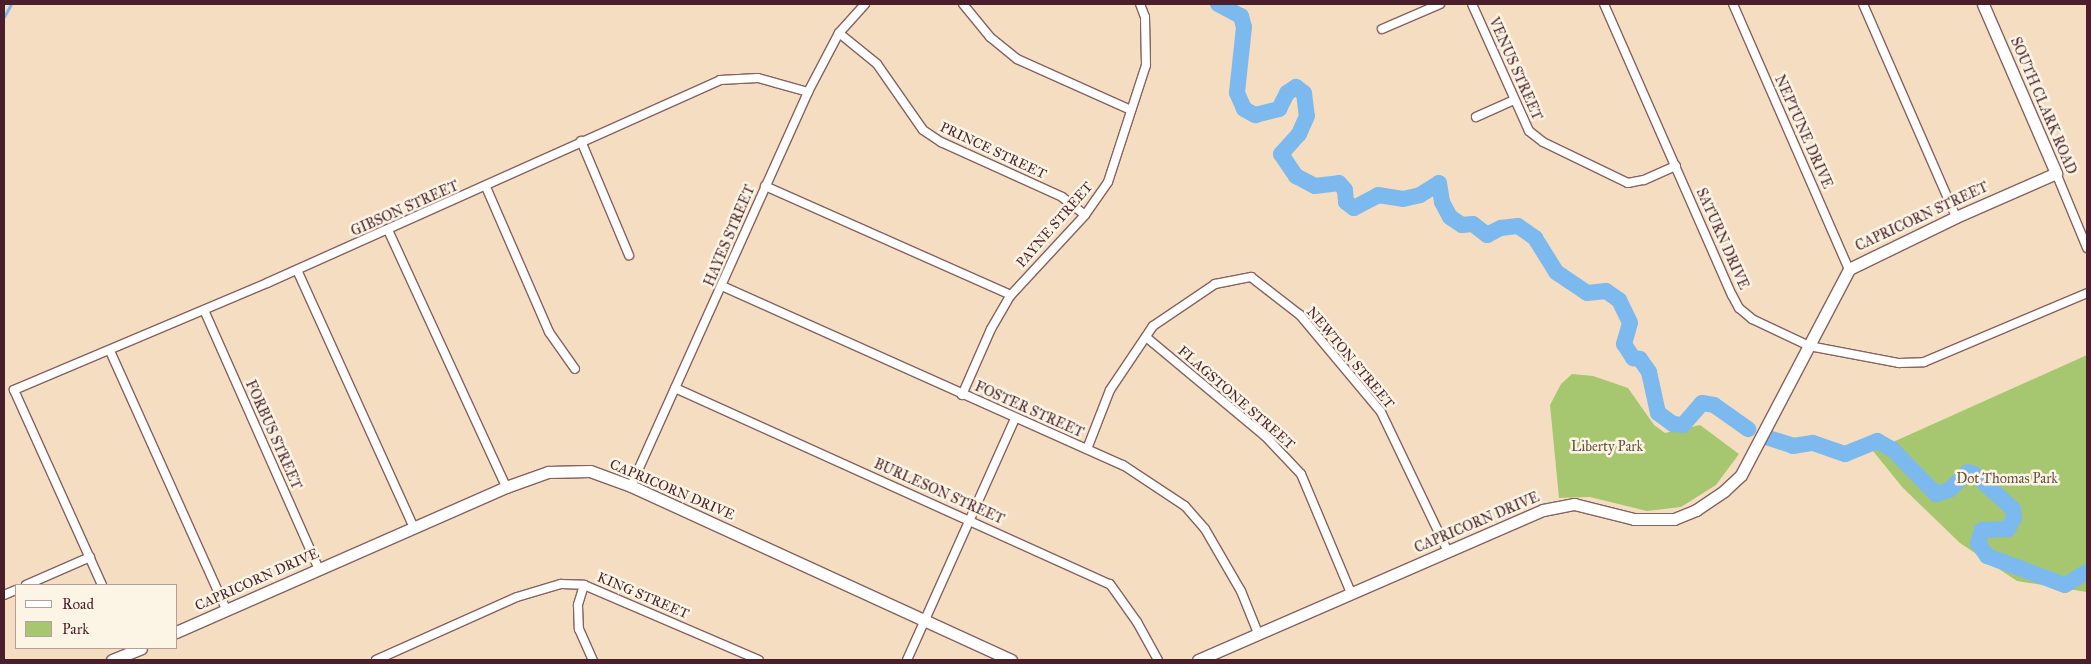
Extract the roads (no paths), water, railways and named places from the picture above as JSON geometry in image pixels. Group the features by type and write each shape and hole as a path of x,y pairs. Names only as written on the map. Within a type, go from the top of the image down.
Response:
{"street":[{"name":"HAYES STREET","path":"631,486 808,92 839,33 864,4"},
{"path":"963,4 990,37 1017,59 1131,110"},
{"name":"PAYNE STREET","path":"962,395 991,329 1011,295 1085,215 1108,182 1146,66 1145,17 1140,4"},
{"path":"1382,29 1440,4"},
{"name":"VENUS STREET","path":"1472,4 1529,131 1543,142 1617,180 1628,183 1644,180 1676,166"},
{"name":"SATURN DRIVE","path":"1604,4 1740,308 1752,319 1809,346 1899,363 1924,362 2087,293"},
{"name":"NEPTUNE DRIVE","path":"1733,4 1850,269"},
{"path":"1863,4 1956,217"},
{"name":"SOUTH CLARK ROAD","path":"1983,4 2087,248"},
{"name":"PRINCE STREET","path":"839,33 877,64 923,130 941,142 1062,197 1085,215"},
{"name":"GIBSON STREET","path":"90,558 14,390 110,351 297,270 486,187 581,141 720,80 758,78 808,92"},
{"path":"1476,117 1514,100"},
{"path":"581,141 629,255"},
{"name":"CAPRICORN STREET","path":"1782,394 1850,269 1956,217 2056,173"},
{"path":"765,186 1011,295"},
{"path":"486,187 549,332 575,368"},
{"path":"388,230 506,486"},
{"path":"297,270 413,526"},
{"name":"NEWTON STREET","path":"1146,337 1154,326 1215,284 1251,277 1300,315 1381,412 1448,552"},
{"name":"FOSTER STREET","path":"722,286 962,395 1123,465 1185,506 1205,529 1241,591 1258,634"},
{"name":"FORBUS STREET","path":"204,310 319,570"},
{"path":"1087,449 1110,390 1146,337"},
{"name":"FLAGSTONE STREET","path":"1146,337 1264,436 1302,474 1351,593"},
{"path":"110,351 226,609"},
{"name":"BURLESON STREET","path":"675,388 1110,584 1137,622 1158,660"},
{"name":"CAPRICORN DRIVE","path":"1198,660 1543,510 1574,504 1634,519 1674,519 1696,510 1741,474 1782,394"},
{"path":"907,660 1015,418"},
{"name":"CAPRICORN DRIVE","path":"178,631 506,486 548,472 590,471 631,486 851,585 924,622 1012,660"},
{"path":"28,584 90,558 102,584"},
{"name":"KING STREET","path":"376,660 517,597 561,584 584,585 758,660"},
{"path":"584,585 578,606 579,629 594,660"},
{"path":"112,660 135,652"}],"waterway":[{"path":"1218,4 1241,16 1244,27 1237,93 1244,109 1255,115 1279,109 1287,93 1296,87 1304,93 1307,116 1299,134 1281,154 1296,176 1315,186 1339,183 1345,190 1346,202 1354,208 1378,195 1403,199 1420,195 1439,183 1442,202 1450,217 1462,225 1473,224 1487,235 1501,228 1518,226 1535,238 1556,272 1587,293 1606,291 1619,300 1630,323 1624,344 1633,358 1640,359 1649,372 1658,413 1673,424 1683,425 1702,403 1714,405 1748,429"},
{"path":"4,17 10,6"},
{"path":"1769,438 1793,446 1813,443 1845,454 1877,441 1893,450 1936,494 1949,490 1968,472 1974,474 2013,509 2014,518 2008,529 1982,530 1978,543 1987,556 2065,585 2087,572"}],"park label":[{"name":"Liberty Park","path":"1607,447"},
{"name":"Dot Thomas Park","path":"2007,479"}]}
